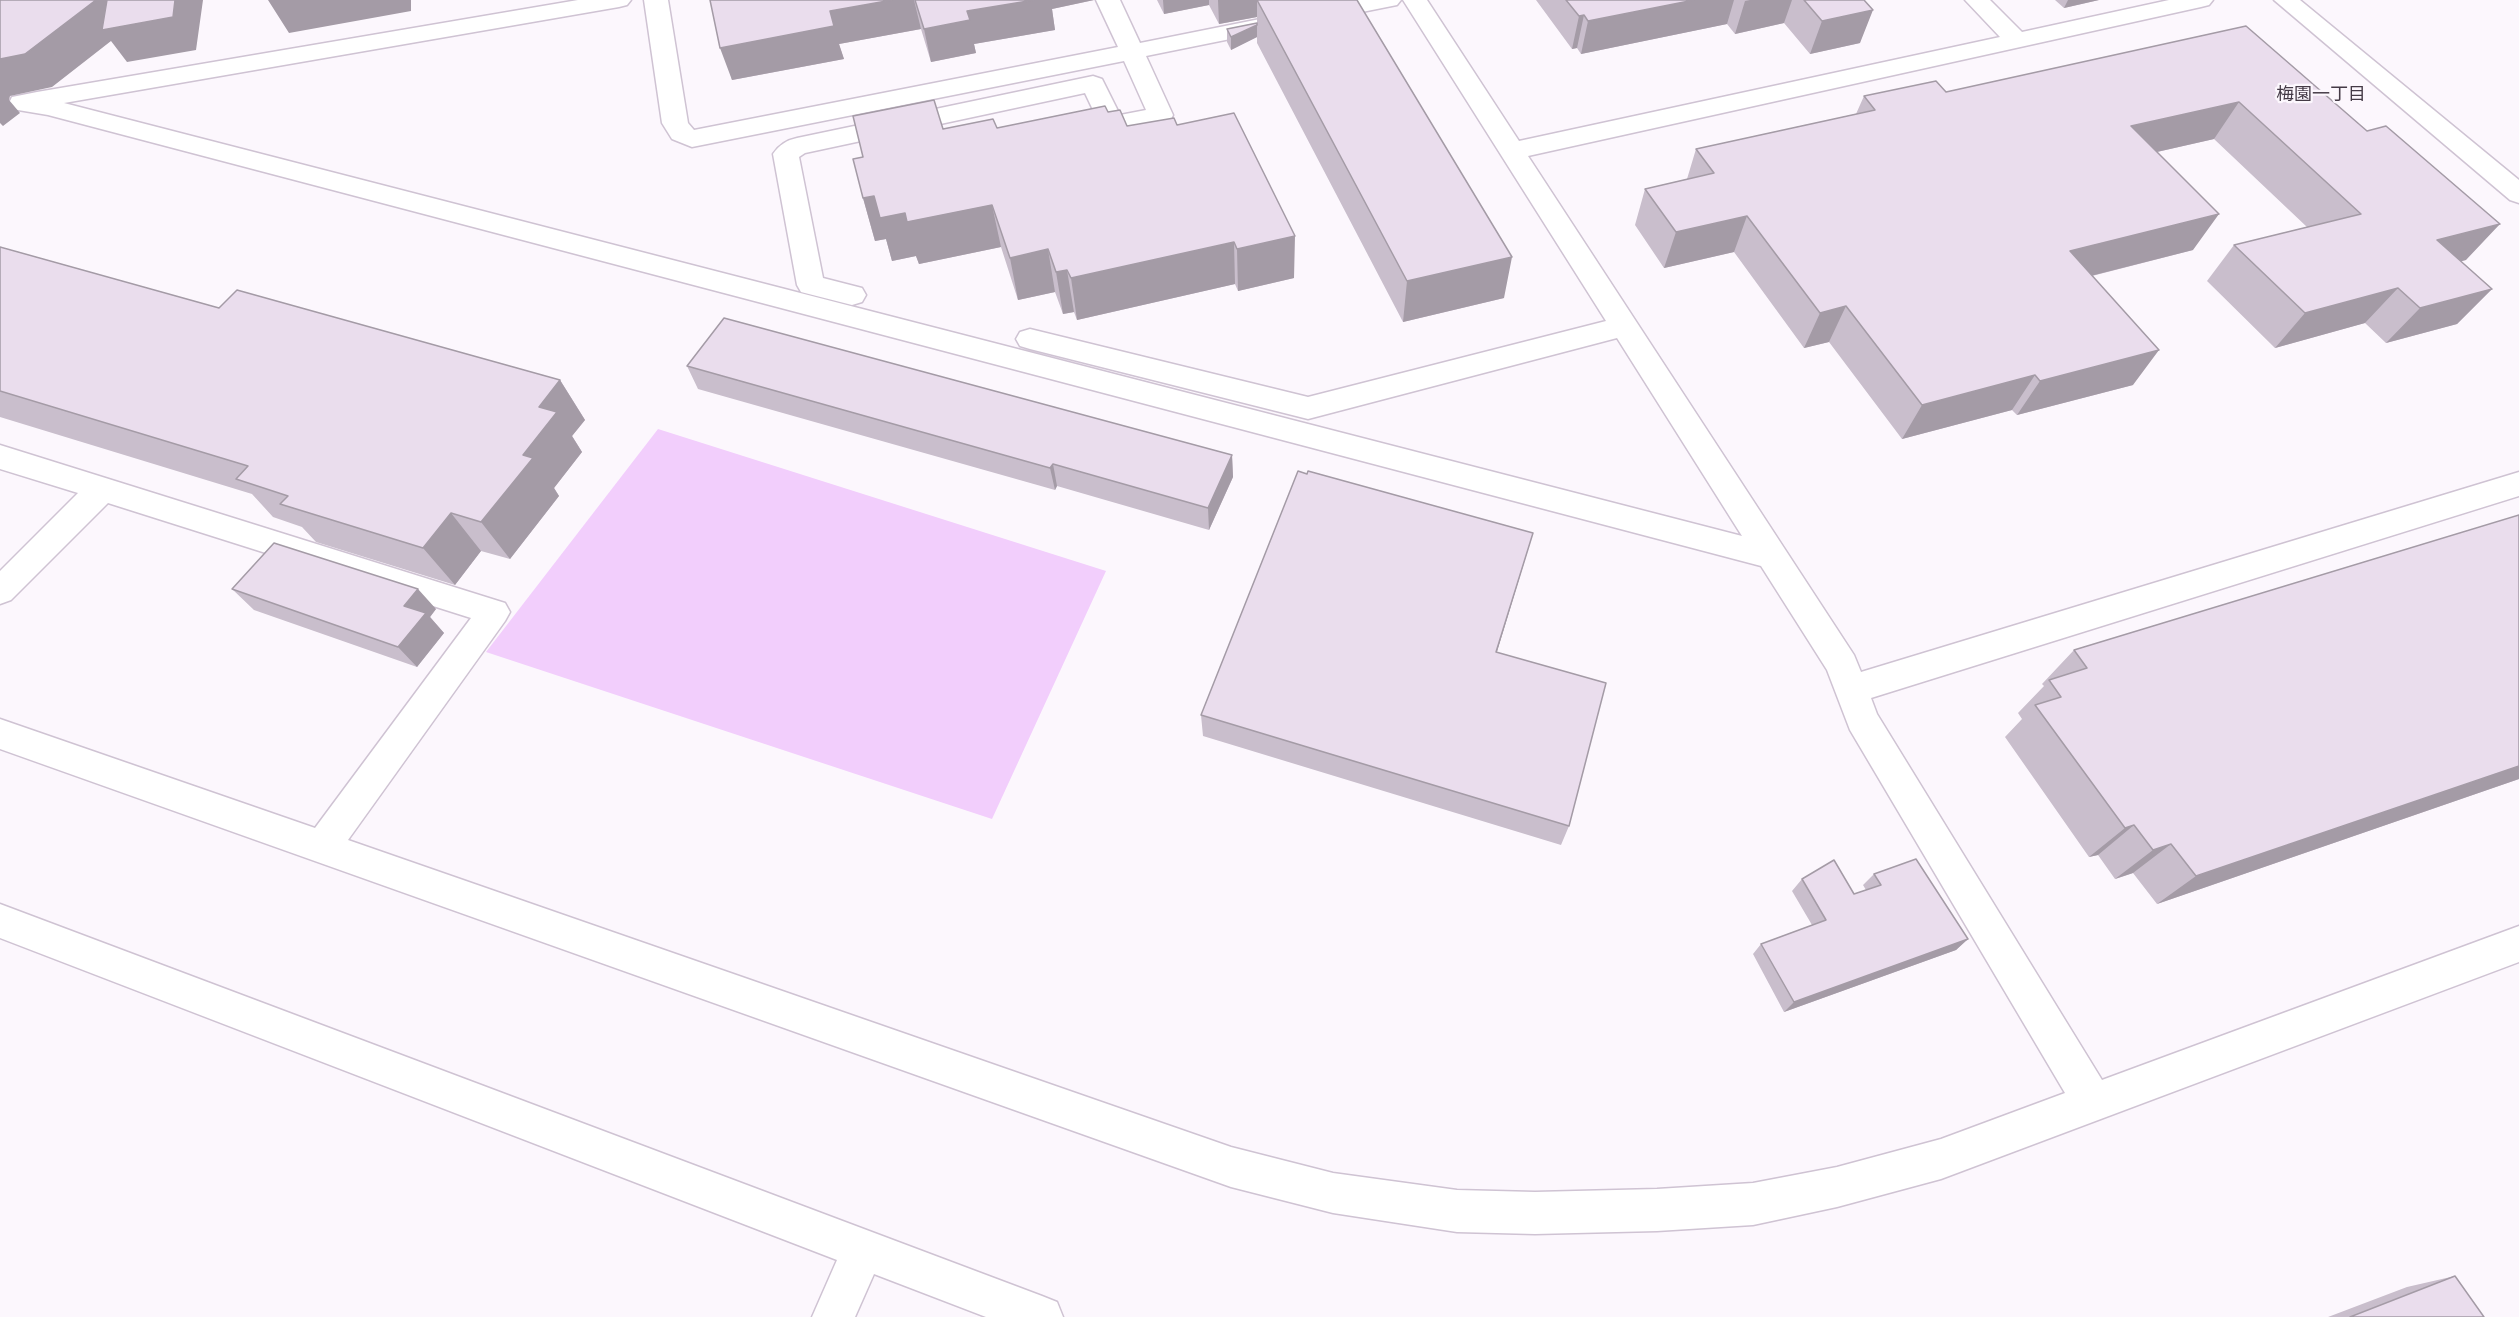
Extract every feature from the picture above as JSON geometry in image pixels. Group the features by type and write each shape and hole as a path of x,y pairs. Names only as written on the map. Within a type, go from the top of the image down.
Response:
{"street":[{"path":"10,100 619,0"},
{"path":"656,0 675,123 678,131 684,137 692,139 1389,0"},
{"path":"1108,0 1161,115 1112,125 1094,84 797,146 786,154 785,159 811,285 1308,408 1625,326"},
{"path":"1415,0 1842,665 1862,720 2092,1101"},
{"path":"1977,0 2017,40"},
{"path":"1512,151 2201,0"},
{"path":"2286,0 2519,194"},
{"path":"10,100 48,107 1772,556"},
{"path":"0,457 494,612 322,847"},
{"path":"1851,690 2519,483"},
{"path":"0,591 102,489"},
{"path":"0,734 1231,1167 1333,1193 1457,1211 1535,1213 1657,1210 1753,1204 1837,1188 1941,1158 2519,944"},
{"path":"0,921 1042,1317"},
{"path":"833,1317 864,1248"}],"shaded area":[{"path":"658,429 1106,571 992,819 486,652"}],"building":[{"path":"0,0 96,0 25,54 0,59"},
{"path":"107,0 175,0 173,17 102,30"},
{"path":"710,0 892,0 830,11 834,26 720,48"},
{"path":"915,0 1034,0 967,11 970,20 924,29"},
{"path":"1257,0 1357,0 1512,257 1407,281"},
{"path":"1566,0 1694,0 1588,21 1584,15 1579,16"},
{"path":"1804,0 1864,0 1873,10 1822,21"},
{"path":"1257,23 1231,37 1227,29"},
{"path":"2246,26 2367,131 2386,126 2500,224 2437,240 2492,289 2420,308 2398,288 2305,313 2234,245 2361,214 2239,102 2131,126 2219,214 2070,251 2159,350 2040,381 2035,375 1922,405 1846,306 1820,313 1747,216 1676,232 1645,189 1714,173 1696,149 1875,110 1864,96 1936,81 1946,92"},
{"path":"934,100 943,129 993,119 997,128 1105,106 1108,112 1120,110 1127,126 1174,118 1177,125 1234,113 1295,236 1237,249 1234,242 1071,278 1067,270 1056,272 1048,249 1010,258 992,205 907,222 905,213 880,218 874,196 863,198 853,159 863,157 853,116"},
{"path":"0,247 219,308 237,290 560,380 539,407 557,412 523,455 533,458 481,522 451,513 423,548 280,504 288,496 236,479 248,466 0,391"},
{"path":"724,318 1232,455 1208,508 1053,464 1050,468 687,366"},
{"path":"1298,471 1307,474 1308,471 1533,533 1496,652 1606,683 1569,826 1201,715"},
{"path":"2519,515 2519,766 2196,876 2171,844 2153,850 2134,825 2125,828 2035,705 2061,697 2049,680 2087,668 2074,650"},
{"path":"274,543 418,589 404,606 426,613 398,647 232,589"},
{"path":"1916,859 1968,939 1794,1002 1761,944 1826,920 1802,879 1834,860 1854,894 1881,885 1874,874"},
{"path":"2455,1276 2484,1317 2350,1317"}],"district":[{"name":"梅園一丁目","path":"2321,94"}]}
